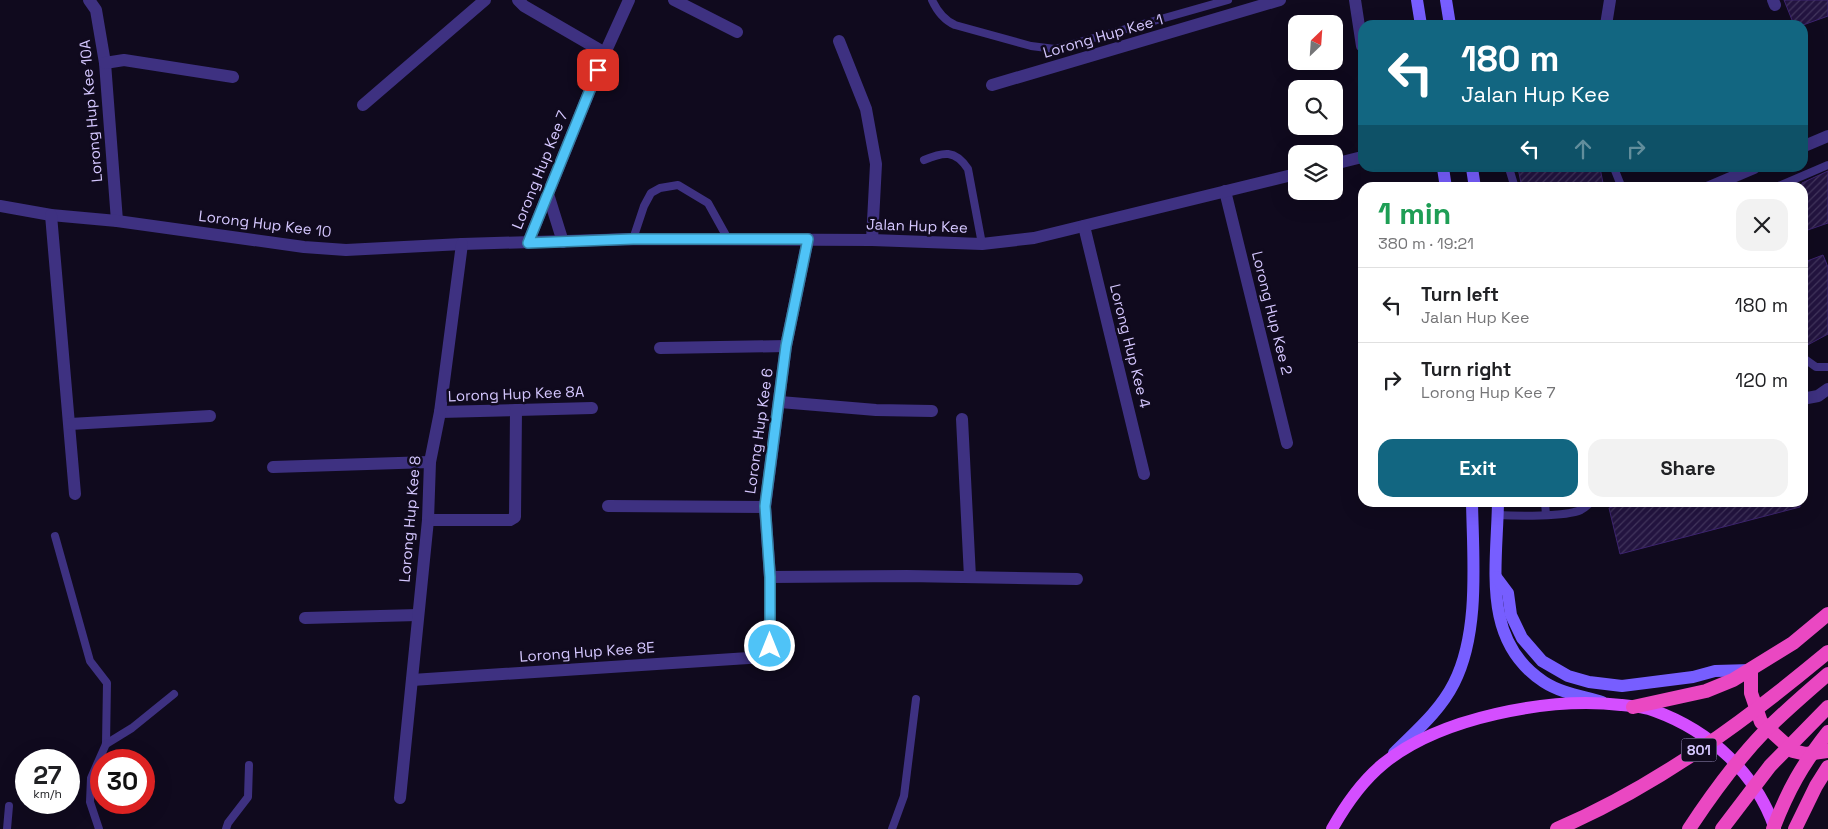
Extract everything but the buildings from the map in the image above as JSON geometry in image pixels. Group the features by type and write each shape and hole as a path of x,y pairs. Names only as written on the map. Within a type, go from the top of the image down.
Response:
{"highway":[{"path":"1633,706 1706,691 1733,680 1793,642 1828,614"},
{"name":"801","path":"1558,829 1586,817 1673,767 1751,713 1828,652"},
{"path":"1751,670 1750,693 1761,722 1793,751 1806,754 1828,751"},
{"path":"1689,829 1720,784 1755,743 1789,708 1828,674"},
{"path":"1722,829 1770,766 1828,707"},
{"path":"1774,829 1784,799 1806,760 1828,732"},
{"path":"1795,829 1809,799 1828,768"}],"main road":[{"path":"1417,0 1420,20"},
{"path":"1446,0 1449,20"},
{"path":"1332,829 1360,785 1428,719 1440,705 1454,683 1463,658 1471,617 1472,507"},
{"path":"1498,509 1497,612 1508,644 1524,667 1545,682 1564,691 1609,704"},
{"path":"1496,577 1508,593 1511,615 1522,638 1542,661 1568,676 1589,682 1622,686 1693,677 1715,671 1751,670"},
{"path":"1384,763 1416,743 1481,718 1518,709 1561,704 1633,706 1653,710 1669,717 1710,740 1733,760 1755,786 1767,809 1774,829"},
{"path":"1322,829 1343,809"}],"street":[{"name":"Lorong Hup Kee 10A","path":"89,0 96,10 106,63 117,221"},
{"path":"363,106 485,0"},
{"path":"518,0 524,6 605,53"},
{"name":"Lorong Hup Kee 7","path":"528,243 605,53 630,0"},
{"path":"674,0 737,32"},
{"name":"Lorong Hup Kee 1","path":"992,85 1280,0"},
{"path":"1355,0 1358,20"},
{"path":"1607,20 1610,0"},
{"path":"839,41 866,109 876,164 872,240"},
{"path":"106,63 124,60 233,77"},
{"path":"1808,144 1828,136"},
{"path":"1343,162 1358,158"},
{"path":"1721,182 1745,172"},
{"name":"Jalan Hup Kee","path":"528,243 633,239 808,239 982,244 1034,238 1288,176"},
{"name":"Lorong Hup Kee 2","path":"1225,191 1287,443"},
{"path":"548,194 563,242"},
{"name":"Lorong Hup Kee 10","path":"0,206 51,215 117,221 304,247 346,250 462,244 528,243"},
{"path":"51,215 76,494"},
{"name":"Lorong Hup Kee 4","path":"1084,226 1144,474"},
{"name":"Lorong Hup Kee 6","path":"764,657 770,646 770,577 765,506 786,346 808,239"},
{"name":"Lorong Hup Kee 8","path":"400,798 428,520 430,462 440,412 462,244"},
{"path":"660,348 786,346"},
{"path":"1808,398 1818,396 1828,390"},
{"path":"780,402 876,410 932,412"},
{"name":"Lorong Hup Kee 8A","path":"440,412 592,408"},
{"path":"428,520 510,520 515,517 516,410"},
{"path":"70,424 210,416"},
{"path":"962,420 970,577"},
{"path":"274,467 430,462"},
{"path":"608,506 765,506"},
{"path":"770,577 1077,578"},
{"path":"305,618 418,615"},
{"name":"Lorong Hup Kee 8E","path":"412,680 764,657"}],"lane":[{"path":"932,0 942,16 955,26 1031,46 1055,49 1228,0"},
{"path":"924,160 939,153 953,154 968,168 982,244"},
{"path":"1788,182 1828,165"},
{"path":"633,239 644,206 651,193 660,188 678,185 708,203 728,239"},
{"path":"1808,361 1816,367 1828,368"},
{"path":"1545,507 1546,515"},
{"path":"1498,509 1546,515 1581,510 1585,507"},
{"path":"55,536 90,661 107,682 106,744 91,778 90,802 99,829"},
{"path":"106,744 132,728 174,694"},
{"path":"892,829 904,796 916,699"},
{"path":"226,829 228,822 248,797 249,765"},
{"path":"7,829 9,806"}],"route":[{"path":"598,70 528,243 633,239 808,239 786,346 765,506 770,577 770,646"}]}
